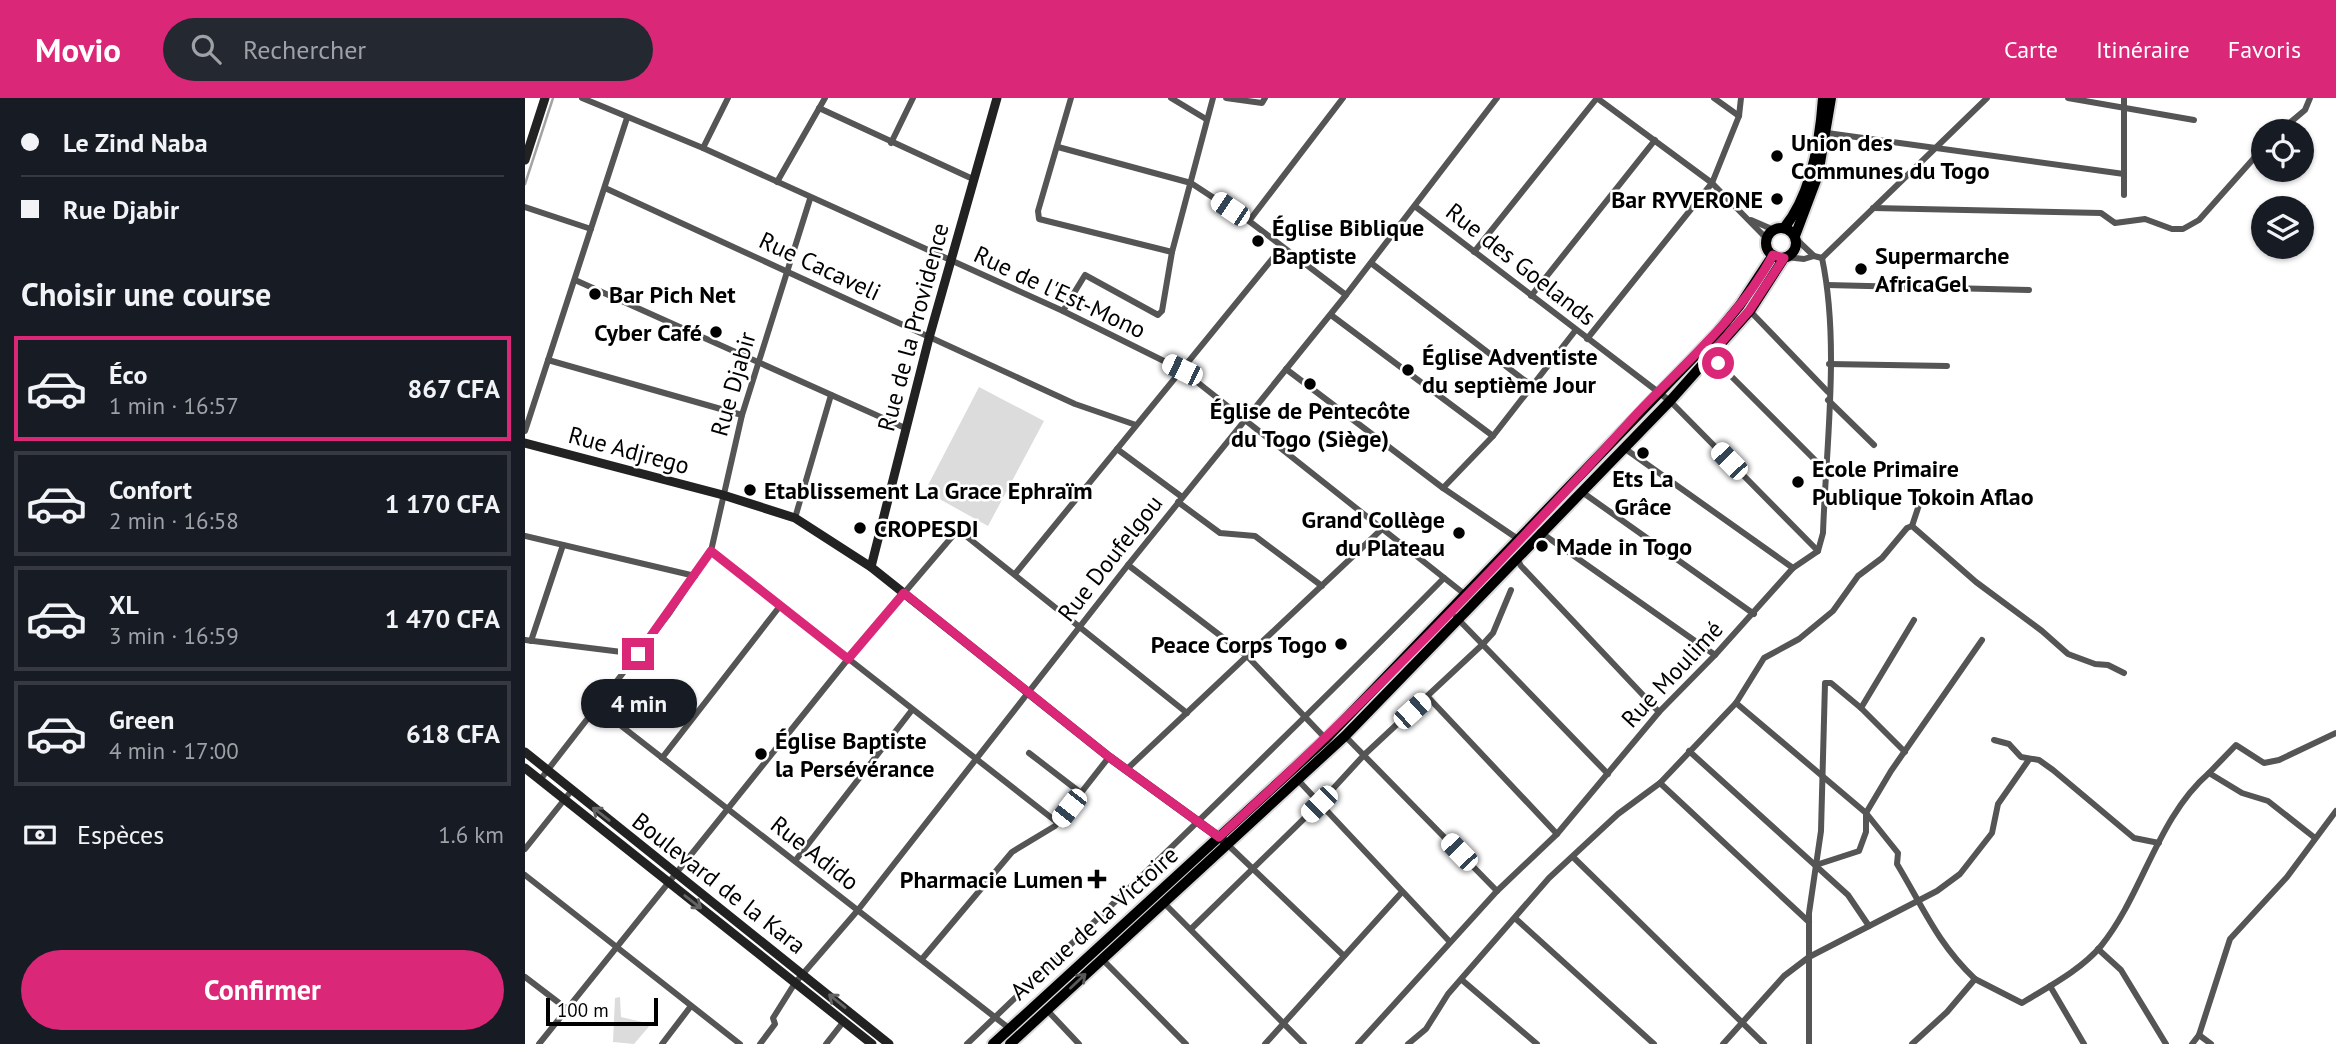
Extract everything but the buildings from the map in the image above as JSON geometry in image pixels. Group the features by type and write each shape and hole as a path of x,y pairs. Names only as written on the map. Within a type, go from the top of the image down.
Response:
{"highway":[{"path":"1775,232 1797,211 1819,132 1823,98"},
{"path":"1775,232 1781,256 1795,249 1795,237 1811,196 1827,133 1831,98"},
{"path":"1775,232 1795,237"},
{"name":"Avenue de la Victoire","path":"1470,598 1517,557 1670,401 1749,311 1781,256"},
{"name":"Avenue de la Victoire","path":"993,1044 1345,736 1470,598 1518,539 1730,318 1781,256"},
{"name":"Avenue de la Victoire","path":"1010,1044 1163,902 1454,615"}],"street":[{"path":"525,160 545,98"},
{"name":"Rue de l'Est-Mono","path":"582,98 703,148 950,263 1062,311 1182,370 1384,527 1470,598"},
{"path":"703,148 728,98"},
{"path":"777,183 824,98"},
{"path":"891,143 913,98"},
{"name":"Rue de la Providence","path":"871,567 929,338 997,98"},
{"path":"1071,98 1038,211 1039,219 1172,251"},
{"path":"1171,98 1206,119"},
{"path":"1062,311 1084,275 1158,315 1162,310 1172,251 1213,98"},
{"path":"1226,98 1262,103 1265,98"},
{"path":"1249,221 1343,98"},
{"name":"Rue Doufelgou","path":"759,1044 775,1024 773,1018 795,983 858,910 1128,565 1331,315 1497,98"},
{"path":"1474,252 1597,98 1712,183 1751,220 1775,232"},
{"path":"1714,98 1739,116"},
{"path":"1587,339 1712,183 1739,116 1741,98"},
{"path":"1822,258 1987,98"},
{"path":"2068,98 2194,120"},
{"path":"2124,98 2124,195"},
{"path":"2294,119 2305,110 2310,98"},
{"path":"819,108 975,180"},
{"path":"525,432 627,118"},
{"path":"1827,133 2124,174"},
{"path":"1531,296 1654,140"},
{"path":"1058,147 1191,183 1249,221 1346,295"},
{"path":"1873,208 2101,213 2115,223 2145,219 2172,229 2183,229 2199,220 2251,162"},
{"name":"Rue Cacaveli","path":"605,188 1075,404 1136,425"},
{"name":"Rue Djabir","path":"540,780 638,654 711,551 742,415 810,199"},
{"path":"525,207 591,229"},
{"name":"Rue des Goelands","path":"1416,207 1670,401 1818,551"},
{"path":"1751,220 1775,232"},
{"path":"1795,237 1814,256"},
{"path":"1015,574 1282,247"},
{"path":"1781,256 1822,258"},
{"path":"1818,551 1823,533 1829,364 1828,285 1822,258"},
{"path":"1371,263 1532,386"},
{"path":"575,280 905,428"},
{"path":"1828,285 2029,290"},
{"path":"1749,311 1828,392"},
{"path":"1331,315 1493,436"},
{"path":"1443,488 1493,436 1576,331"},
{"path":"1710,355 1825,470"},
{"path":"548,360 742,415"},
{"path":"1829,364 1947,366"},
{"path":"1286,369 1443,488 1518,539"},
{"path":"796,518 831,395"},
{"path":"1828,400 1874,445"},
{"name":"Rue Adjrego","path":"525,443 723,495 796,518 871,567 1109,757 1223,840"},
{"path":"1625,448 1793,568"},
{"path":"1117,449 1220,533 1255,536 1322,586"},
{"path":"1582,492 1754,614"},
{"path":"1912,526 1919,505 1930,495"},
{"path":"1912,526 1976,582 2049,636 2068,654 2095,664 2108,665 2124,673"},
{"path":"1408,1044 1426,1029 1448,994 1549,878 1618,814 1660,783 1736,703 1764,658 1799,639 1833,611 1858,576 1882,558 1906,528 1912,526"},
{"path":"1126,770 1384,527"},
{"path":"539,1044 848,659 957,532 961,532 1015,574 1187,713"},
{"path":"1540,533 1715,655"},
{"path":"525,536 695,576"},
{"path":"563,545 528,640 638,654"},
{"path":"711,551 1058,823"},
{"name":"Rue Moulimé","path":"1358,1044 1497,891 1557,834 1659,712 1754,614 1793,568 1818,551"},
{"path":"1517,557 1521,566 1659,712"},
{"path":"1128,565 1247,656 1326,739"},
{"path":"967,1044 1196,820 1305,719 1444,578"},
{"path":"1191,929 1319,804 1364,755 1483,644 1493,632 1511,590"},
{"path":"662,758 780,606"},
{"path":"1454,615 1608,774"},
{"path":"1861,708 1914,620"},
{"path":"1816,866 1859,851 1866,832 1866,813 1982,640"},
{"path":"1809,1044 1809,922 1822,777 1825,683 1831,683 1861,708 1905,752"},
{"path":"1428,697 1557,834"},
{"path":"1736,703 1866,813 1898,853 1897,864 1950,955 1975,979 2022,1003 2050,986 2098,949 2158,843 2196,784 2236,745 2264,763 2279,760 2336,733"},
{"name":"Rue Adido","path":"597,708 1010,1029"},
{"path":"795,861 912,709"},
{"path":"1345,736 1497,891"},
{"path":"1994,740 2010,744 2028,761 2039,760 2134,838 2158,843"},
{"path":"1689,751 1849,895 1869,926"},
{"name":"Boulevard de la Kara","path":"525,752 889,1044"},
{"path":"1029,753 1081,793"},
{"path":"922,959 1011,852 1058,823 1109,757"},
{"path":"1723,1044 1784,976 1809,957 1919,900 1960,874 1992,833 1999,804 2028,761"},
{"name":"Boulevard de la Kara","path":"525,768 872,1044"},
{"path":"2209,773 2242,793 2268,801 2315,838"},
{"path":"1297,779 1450,942"},
{"path":"1660,783 1809,922"},
{"path":"525,849 572,790"},
{"path":"2192,1044 2199,1035 2230,939 2249,915 2287,877 2336,811"},
{"path":"1223,840 1344,956"},
{"path":"1573,858 1764,1044"},
{"path":"525,875 740,1044"},
{"path":"1265,1044 1402,892"},
{"path":"1163,902 1304,1044"},
{"path":"1516,919 1654,1044"},
{"path":"2098,949 2121,970 2165,1044"},
{"path":"1102,959 1186,1044"},
{"path":"525,977 567,1009"},
{"path":"1912,1044 1948,1012 1975,979"},
{"path":"1462,981 1537,1044"},
{"path":"2050,986 2084,1044"},
{"path":"662,1044 691,1006"},
{"path":"1047,1010 1079,1044"},
{"path":"825,1044 843,1021"},
{"path":"2199,1035 2211,1044"}],"shaded area":[{"path":"979,387 1044,421 988,526 925,491"},
{"path":"620,997 621,1017 651,1024 634,1044 613,1042 615,998"}],"waterway":[{"path":"525,184 553,98"}],"place":[{"name":"Union des Communes du Togo","path":"1777,156"},
{"name":"Bar RYVERONE","path":"1777,199"},
{"name":"Église Biblique Baptiste","path":"1258,241"},
{"name":"Supermarche AfricaGel","path":"1861,269"},
{"name":"Bar Pich Net","path":"595,294"},
{"name":"Cyber Café","path":"716,332"},
{"name":"Église Adventiste du septième Jour","path":"1408,370"},
{"name":"Église de Pentecôte du Togo (Siège)","path":"1310,384"},
{"name":"Ets La Grâce","path":"1643,453"},
{"name":"Ecole Primaire Publique Tokoin Aflao","path":"1798,482"},
{"name":"Etablissement La Grace Ephraïm","path":"750,490"},
{"name":"CROPESDI","path":"860,528"},
{"name":"Grand Collège du Plateau","path":"1459,533"},
{"name":"Made in Togo","path":"1542,546"},
{"name":"Peace Corps Togo","path":"1341,644"},
{"name":"Église Baptiste la Persévérance","path":"761,754"},
{"name":"Pharmacie Lumen","path":"1097,879"}],"route":[{"path":"638,654 711,551 848,659 904,593 1109,757 1219,837 1326,739 1564,494 1658,391 1730,318 1773,255 1784,258 1749,311 1710,355 1718,363"}]}
